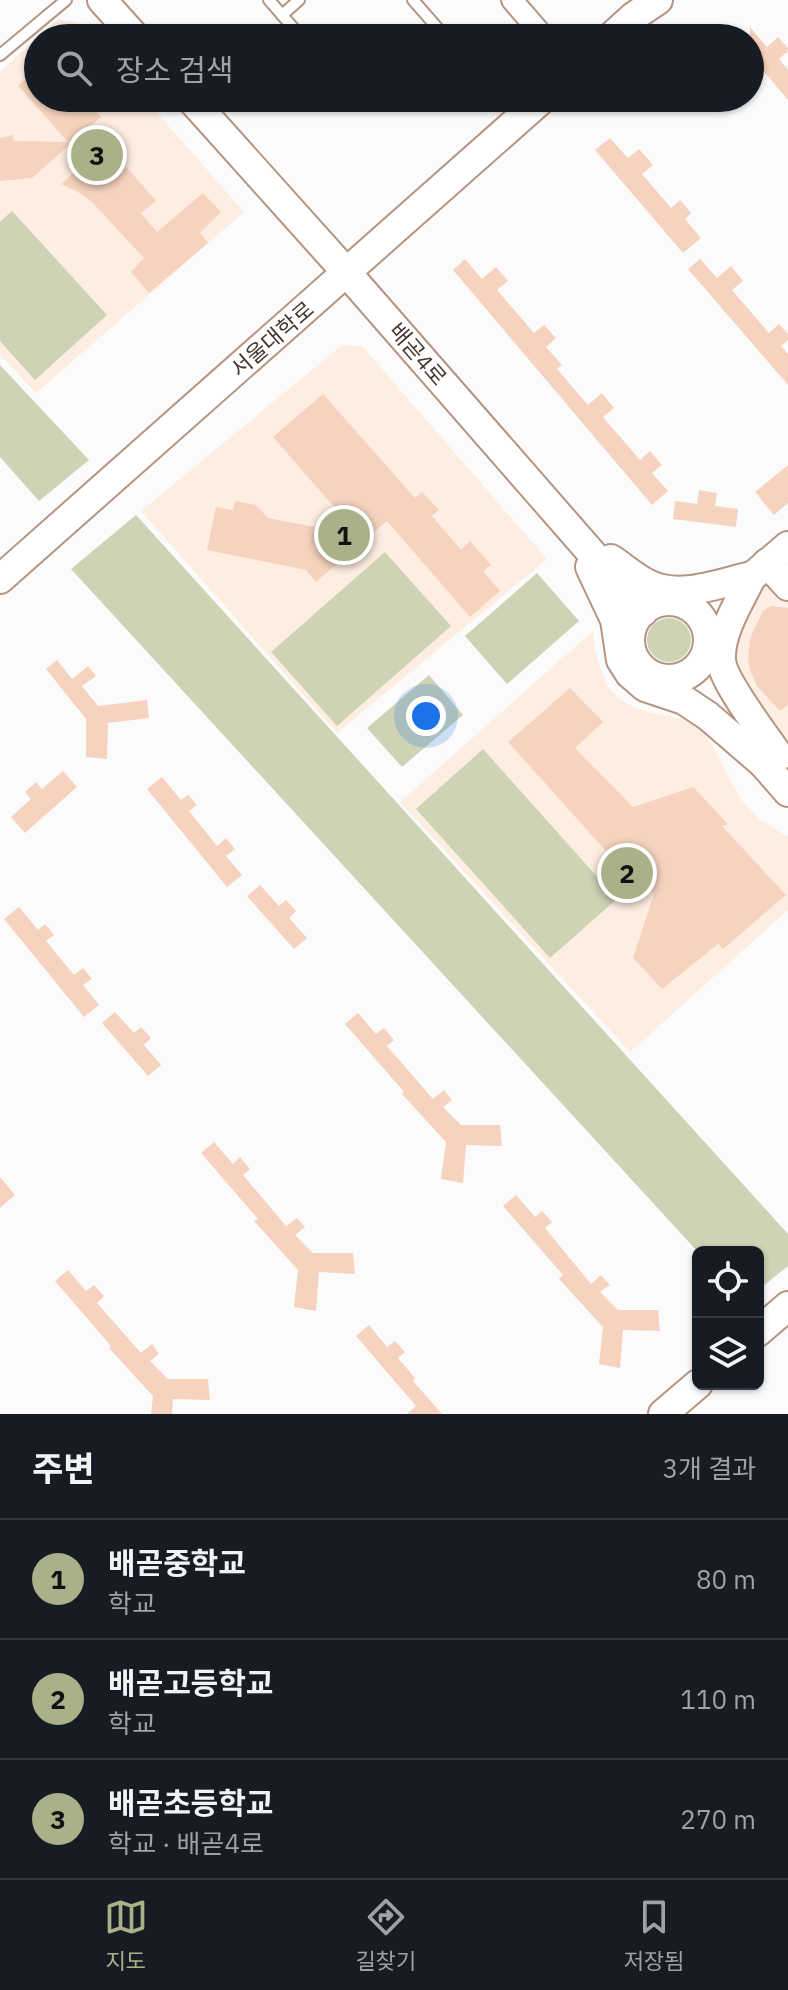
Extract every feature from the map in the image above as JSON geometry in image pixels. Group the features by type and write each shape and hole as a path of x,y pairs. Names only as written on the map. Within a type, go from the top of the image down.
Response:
{"main road":[{"path":"102,0 123,24"},
{"path":"625,24 658,0"},
{"name":"배곧4로","path":"203,112 643,612"},
{"name":"서울대학로","path":"0,579 527,112"},
{"path":"575,534 646,583 663,590 691,590 769,562"},
{"path":"575,534 615,620 621,660 630,674 645,687 684,700 778,763"},
{"path":"769,562 788,586"},
{"path":"703,620 769,562"},
{"path":"769,562 728,629 721,659 723,672 778,763 788,792"},
{"path":"705,657 687,676 661,679 648,674 638,665 632,653 632,627 643,612 659,602 671,601 695,610 708,631 705,666 709,674 778,763"},
{"path":"674,679 705,697 778,763"},
{"path":"764,1327 788,1306"},
{"path":"663,1414 692,1389"}],"street":[{"path":"512,0 533,24"}],"lane":[{"path":"37,24 66,0"},
{"path":"269,0 290,24"},
{"path":"282,15 299,0"},
{"path":"413,0 434,24"},
{"path":"0,55 24,35"}],"shaded area":[{"path":"57,19 79,24 52,24"},
{"path":"24,50 24,112 156,112 244,212 36,393 0,355 0,72"},
{"path":"342,345 362,346 547,559 337,733 141,511"},
{"path":"771,578 788,597 788,741 734,678 735,613"},
{"path":"593,631 601,669 607,685 617,697 648,712 684,719 703,731 741,800 759,819 788,837 788,910 630,1052 400,802"}],"green space":[{"path":"12,211 107,315 35,380 0,341 0,222"},
{"path":"0,365 89,460 39,501 0,457"},
{"path":"136,515 788,1234 788,1266 764,1285 764,1246 692,1246 71,569"},
{"path":"385,552 451,626 337,726 271,652"},
{"path":"537,573 579,621 507,684 465,636"},
{"path":"669,618 685,624 691,640 685,656 669,662 653,656 647,640 653,624"},
{"path":"429,675 463,715 402,767 367,728"},
{"path":"483,749 617,899 550,958 416,809"}],"building":[{"path":"778,37 788,48 779,59 788,70 788,100 764,72 764,43 767,47"},
{"path":"41,112 97,112 101,117 32,178 0,181 0,138 13,135 14,141 68,142"},
{"path":"610,138 628,158 639,149 653,165 642,174 671,208 680,200 691,213 685,219 701,238 683,253 595,150"},
{"path":"106,146 156,201 141,213 157,232 203,193 221,212 200,233 208,243 149,293 131,272 144,258 92,202 61,184"},
{"path":"465,259 482,279 496,267 508,281 497,290 534,333 544,325 556,338 546,347 562,365 557,369 588,405 602,393 614,408 603,417 640,460 650,451 662,465 652,473 668,491 652,505 453,270"},
{"path":"700,259 717,278 731,266 743,281 732,290 769,333 779,324 788,334 788,340 781,346 788,354 788,385 688,269"},
{"path":"323,394 415,498 422,492 439,510 432,516 461,550 470,541 491,565 483,571 500,591 470,617 387,521 316,582 306,570 207,550 216,507 233,510 235,501 256,505 268,518 325,529 341,515 273,437"},
{"path":"788,465 788,503 774,515 755,492"},
{"path":"699,490 717,493 715,506 738,509 736,527 673,519 675,501 697,504"},
{"path":"771,606 788,608 788,705 780,711 757,686 748,660 754,629 763,611"},
{"path":"57,660 72,679 88,666 96,676 82,686 98,706 147,700 149,718 108,723 107,759 86,757 86,719 46,669"},
{"path":"570,688 603,722 575,748 633,807 693,787 728,824 722,826 786,895 723,949 718,944 662,989 633,958 654,894 626,864 614,860 508,742"},
{"path":"63,771 77,787 25,833 11,817 31,799 25,792 36,782 42,789"},
{"path":"162,777 181,800 188,795 197,805 189,811 217,846 226,838 235,849 226,856 242,875 227,887 147,789"},
{"path":"260,885 279,906 286,900 296,911 289,918 307,938 294,949 247,896"},
{"path":"19,907 38,930 45,924 54,935 46,941 74,975 83,968 92,979 83,985 99,1005 84,1017 4,919"},
{"path":"115,1012 134,1033 141,1027 151,1038 144,1045 161,1065 148,1076 102,1023"},
{"path":"358,1013 376,1034 384,1028 394,1040 387,1046 433,1099 444,1090 452,1100 443,1107 461,1125 500,1125 502,1146 466,1145 463,1183 441,1179 446,1142 345,1024"},
{"path":"214,1142 233,1164 240,1157 250,1169 243,1175 286,1226 297,1218 305,1227 295,1235 313,1253 353,1253 355,1274 319,1272 316,1311 294,1307 298,1270 254,1221 258,1219 201,1153"},
{"path":"0,1177 15,1195 0,1208"},
{"path":"516,1195 535,1217 542,1211 552,1222 545,1228 591,1284 601,1275 610,1285 600,1292 618,1310 658,1310 660,1331 623,1330 620,1368 599,1364 603,1327 559,1279 563,1275 503,1206"},
{"path":"68,1270 86,1291 94,1285 104,1296 97,1303 141,1353 152,1344 159,1354 150,1361 168,1379 208,1379 210,1400 173,1399 172,1414 151,1414 153,1396 55,1281"},
{"path":"369,1325 387,1347 395,1341 405,1352 398,1358 415,1378 413,1381 442,1414 407,1414 416,1406 356,1336"}],"place":[{"name":"배곧초등학교","path":"97,155"},
{"name":"배곧중학교","path":"344,535"},
{"name":"배곧고등학교","path":"627,873"}]}
